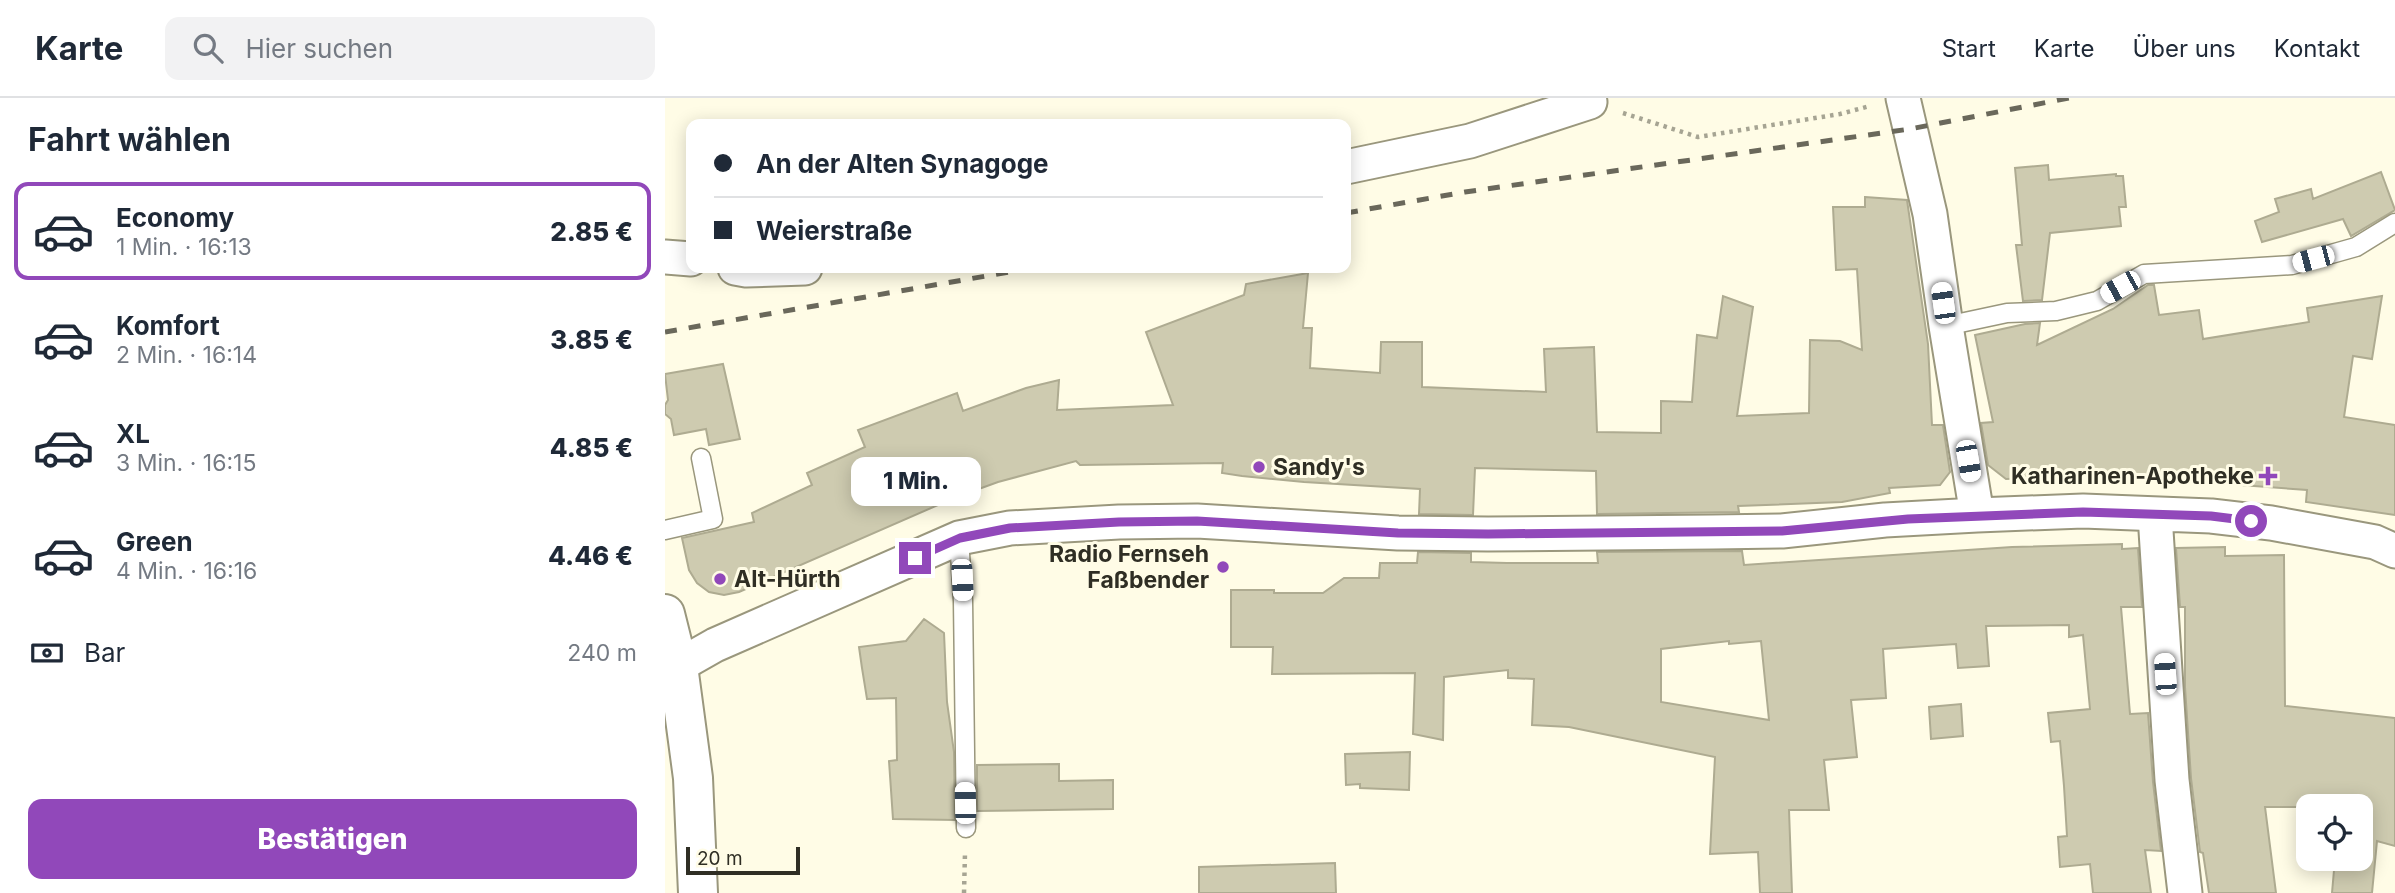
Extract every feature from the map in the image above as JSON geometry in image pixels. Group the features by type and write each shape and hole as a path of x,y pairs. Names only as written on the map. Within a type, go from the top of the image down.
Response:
{"street":[{"path":"1890,101 1914,148 1930,214 1977,514"},
{"path":"1351,166 1471,141 1590,102"},
{"path":"665,257 686,259"},
{"path":"671,667 715,645 960,538 1010,528 1197,521 1398,533 1782,531 1977,514 2083,512 2211,516 2271,523 2375,542 2395,551"},
{"path":"2155,515 2172,779 2185,893"},
{"path":"665,614 671,667 693,778 698,893"}],"lane":[{"path":"1946,326 2007,313 2056,311 2097,301 2144,274 2291,265 2356,247 2395,223"},
{"path":"665,530 713,519 701,458"},
{"path":"960,538 966,828"}],"path":[{"path":"1590,102 1698,137 1840,114 1890,101"},
{"path":"964,893 966,828"}],"building":[{"path":"2048,165 2049,180 2116,174 2123,176 2126,207 2119,207 2121,226 2050,233 2042,300 2023,301 2016,245 2022,245 2015,168"},
{"path":"2381,172 2395,210 2351,236 2343,219 2262,242 2255,221 2279,212 2275,199 2311,189 2313,199"},
{"path":"1865,197 1907,200 1928,344 1932,425 1943,425 1950,472 1940,485 1889,488 1890,493 1842,502 1738,506 1739,512 1597,514 1596,471 1475,468 1473,515 1419,514 1420,489 1242,476 1222,473 1223,463 1080,465 1076,461 998,482 954,498 739,592 724,595 709,592 697,583 689,570 682,538 754,522 752,513 812,485 807,473 865,447 858,430 957,393 963,411 1026,388 1059,380 1057,410 1173,405 1146,332 1244,295 1246,284 1308,273 1303,328 1312,328 1310,368 1380,373 1381,342 1422,342 1422,387 1546,392 1544,349 1594,347 1597,432 1661,433 1661,401 1692,402 1697,335 1717,338 1723,296 1753,307 1737,416 1809,413 1810,340 1840,341 1862,350 1857,269 1836,270 1833,207 1865,207"},
{"path":"2148,285 2154,285 2159,315 2199,310 2203,339 2309,322 2307,308 2382,296 2372,359 2353,356 2344,417 2395,425 2395,515 2306,502 2307,490 2129,477 2131,474 2006,479 1988,465 1981,423 1993,422 1975,335 2040,323 2037,345 2113,309"},
{"path":"723,364 740,439 709,445 706,429 674,435 671,419 665,414 668,400 665,374"},
{"path":"2122,544 2122,549 2138,548 2142,607 2121,607 2130,714 2148,713 2161,851 2145,850 2151,893 2093,893 2090,864 2060,867 2058,837 2067,836 2064,786 2060,741 2051,742 2048,713 2090,709 2083,635 2069,637 2069,625 1986,626 1989,666 1958,668 1956,644 1883,649 1886,698 1851,700 1857,757 1824,760 1829,810 1789,810 1792,893 1760,893 1758,852 1710,854 1715,757 1569,727 1532,725 1534,679 1508,678 1508,670 1444,677 1443,740 1413,734 1415,673 1272,674 1273,647 1231,647 1231,590 1323,593 1344,578 1379,578 1380,563 1417,563 1418,552 1471,553 1471,562 1598,563 1597,552 1742,551 1744,565 2012,547","holes":["1729,641 1729,644 1761,641 1769,720 1661,702 1661,649"]},
{"path":"2225,547 2225,556 2284,555 2285,706 2395,718 2395,846 2377,841 2372,893 2332,893 2334,871 2373,871 2373,794 2296,794 2296,807 2265,807 2276,893 2209,893 2203,853 2200,852 2191,778 2185,687 2185,607 2180,607 2176,548"},
{"path":"924,619 944,633 947,702 954,752 955,820 893,819 889,761 897,760 896,698 867,699 862,668 859,647 906,641"},
{"path":"1961,704 1963,736 1931,739 1929,707"},
{"path":"1410,752 1409,790 1360,788 1360,784 1346,785 1345,754"},
{"path":"1059,764 1059,781 1113,780 1113,809 977,811 977,765"},
{"path":"1335,863 1336,893 1199,893 1199,867"}],"railway":[{"path":"1351,212 1465,192 1910,129 2069,98"},
{"path":"665,332 1003,273"}],"place":[{"name":"Sandy's","path":"1259,467"},
{"name":"Katharinen-Apotheke","path":"2268,476"},
{"name":"Radio Fernseh Faßbender","path":"1223,567"},
{"name":"Alt-Hürth","path":"720,579"}],"route":[{"path":"915,558 960,538 1010,528 1119,522 1197,521 1398,533 1488,534 1782,531 1977,514 2083,512 2211,516 2251,521"}]}
